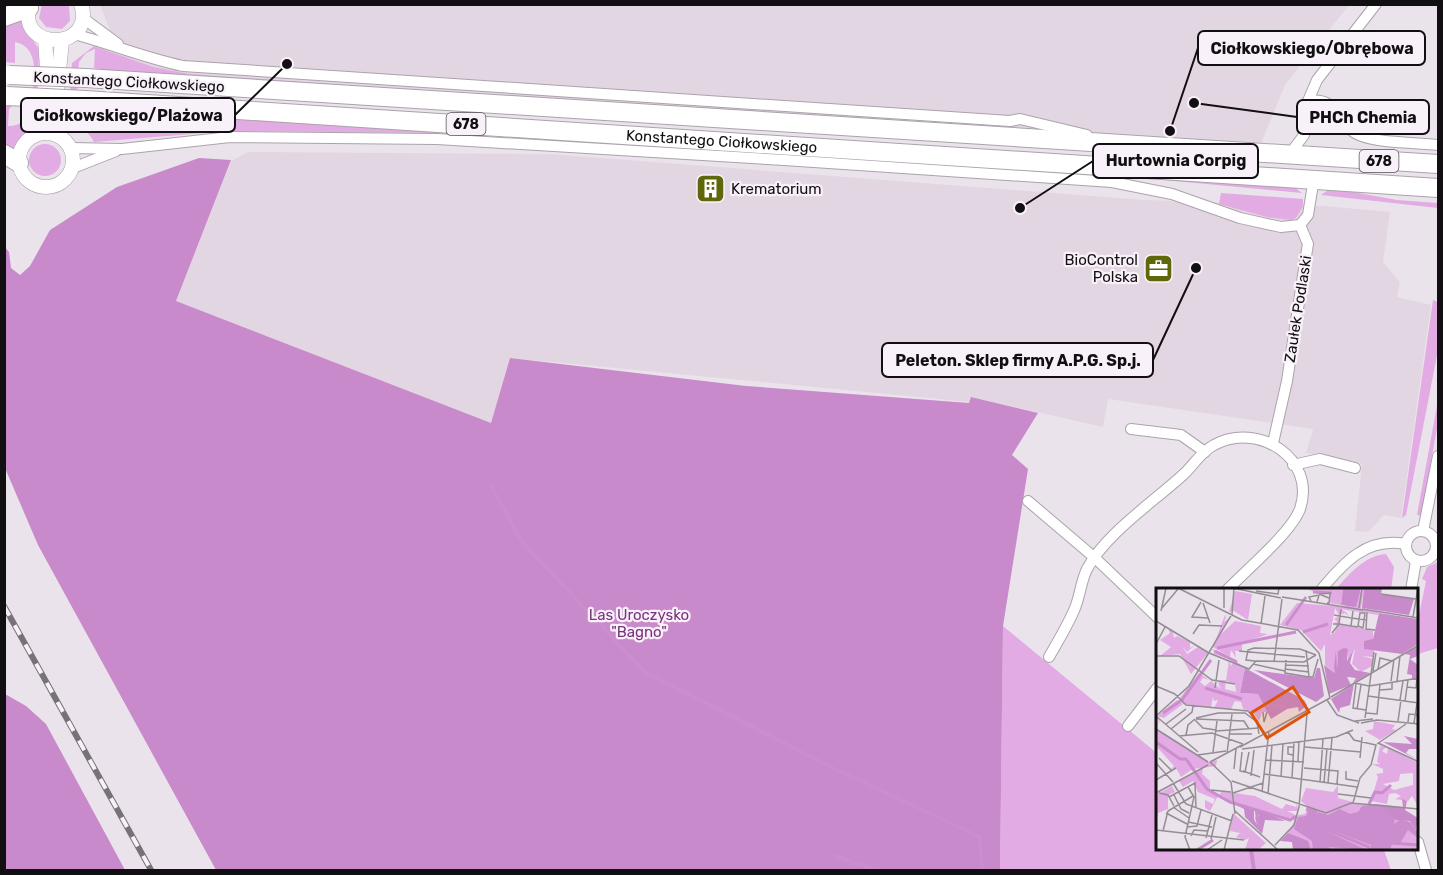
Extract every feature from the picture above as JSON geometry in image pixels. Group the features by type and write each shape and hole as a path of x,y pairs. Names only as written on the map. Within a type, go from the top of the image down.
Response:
{"highway":[{"path":"4,17 29,6"},
{"name":"Konstantego Ciołkowskiego","path":"7,75 86,78 1438,164"},
{"name":"Konstantego Ciołkowskiego","path":"6,96 1314,178 1438,188"}],"street":[{"path":"1289,155 1304,135 1308,101 1328,63 1376,4"},
{"path":"29,6 31,26 45,39 47,68 39,133"},
{"path":"56,134 55,110 68,38 82,11 121,46"},
{"path":"45,39 68,38 121,46 154,60 183,66 797,108 1010,121 1020,119 1039,122 1110,144"},
{"path":"1308,101 1320,100 1327,103 1349,129 1361,136 1438,145"},
{"path":"73,168 71,148 56,134 39,133 23,144 12,158 29,182 41,187 54,186 66,179 73,168 122,149"},
{"path":"1304,135 1319,157"},
{"path":"71,148 122,149 230,137 438,139 783,160 1112,182 1153,189 1257,222 1281,227 1300,225 1308,215 1314,178"},
{"name":"Zaułek Podlaski","path":"1274,443 1287,381 1308,244 1300,225"},
{"path":"1131,429 1182,435 1205,452"},
{"path":"1049,657 1070,620 1084,576 1095,558 1205,452 1216,444 1238,438 1274,443 1283,450 1293,465 1302,485 1300,507 1296,518 1229,588"},
{"path":"1423,531 1438,456"},
{"path":"1293,465 1320,459 1355,468"},
{"path":"1028,501 1095,558 1156,616"},
{"path":"1423,531 1432,536 1437,550 1431,558 1416,561 1407,555 1405,544 1410,535 1423,531"},
{"path":"1323,588 1341,567 1373,544 1393,542 1405,544"},
{"path":"1411,588 1416,561"},
{"path":"1128,726 1156,690"},
{"path":"1419,846 1426,870"}],"shaded area":[{"path":"42,4 69,5 70,21 62,29 46,27 39,18"},
{"path":"100,5 1349,5 1285,85 1260,146 130,81"},
{"path":"22,18 26,30 39,49 38,112 34,123 13,150 5,145 4,106 12,106 9,109 8,126 19,124 25,119 31,109 34,70 30,52 15,42 15,63 5,62 5,24"},
{"path":"94,46 153,67 189,74 474,94 99,72 99,69 94,68 95,49 86,53 79,62 76,110 81,122 92,128 97,108 793,155 447,133 228,131 94,142 69,111 72,63"},
{"path":"45,144 57,148 61,160 57,172 45,176 33,172 29,160 33,148"},
{"path":"248,152 550,154 1145,200 1324,206 1390,212 1383,262 1400,282 1397,297 1431,305 1401,518 1384,515 1368,532 1355,531 1362,464 1306,453 1313,429 1108,399 1103,427 971,397 970,402 510,358 491,424 176,301 231,161"},
{"path":"1122,176 1290,184 1302,193"},
{"path":"1331,188 1397,200 1437,203 1438,208 1321,195"},
{"path":"1221,193 1303,199 1303,206 1296,218 1291,220 1267,217 1219,204"},
{"path":"1433,300 1438,302 1438,350 1406,515 1402,518"},
{"path":"1438,400 1438,423 1421,516 1417,515"},
{"path":"1386,554 1394,567 1391,588 1337,588 1351,572 1378,555"},
{"path":"1438,562 1438,648 1419,654 1419,615 1426,581 1422,579 1427,567"},
{"path":"1003,626 1156,752 1156,851 1384,851 1391,870 1000,870"}],"green space":[{"name":"Las Uroczysko \"Bagno\"","path":"199,158 231,160 176,301 491,423 510,358 746,386 969,403 971,397 1038,413 1012,455 1028,469 1003,626 1000,870 216,870 38,545 5,468 4,246 9,252 11,268 20,275 30,266 50,230 117,187"},
{"path":"5,694 26,706 46,724 125,870 5,870"}],"waterway":[{"path":"491,486 522,542 645,672 831,767 980,837 982,870"},
{"path":"1251,851 1254,870"},
{"path":"835,856 876,870"}],"railway":[{"path":"4,606 151,870"}],"place":[{"name":"Ciołkowskiego/Plażowa","path":"287,64"},
{"name":"PHCh Chemia","path":"1194,103"},
{"name":"Ciołkowskiego/Obrębowa","path":"1170,131"},
{"name":"Krematorium","path":"710,189"},
{"name":"Hurtownia Corpig","path":"1020,208"},
{"name":"Peleton. Sklep firmy A.P.G. Sp.j.","path":"1196,268"},
{"name":"BioControl Polska","path":"1159,269"}]}
